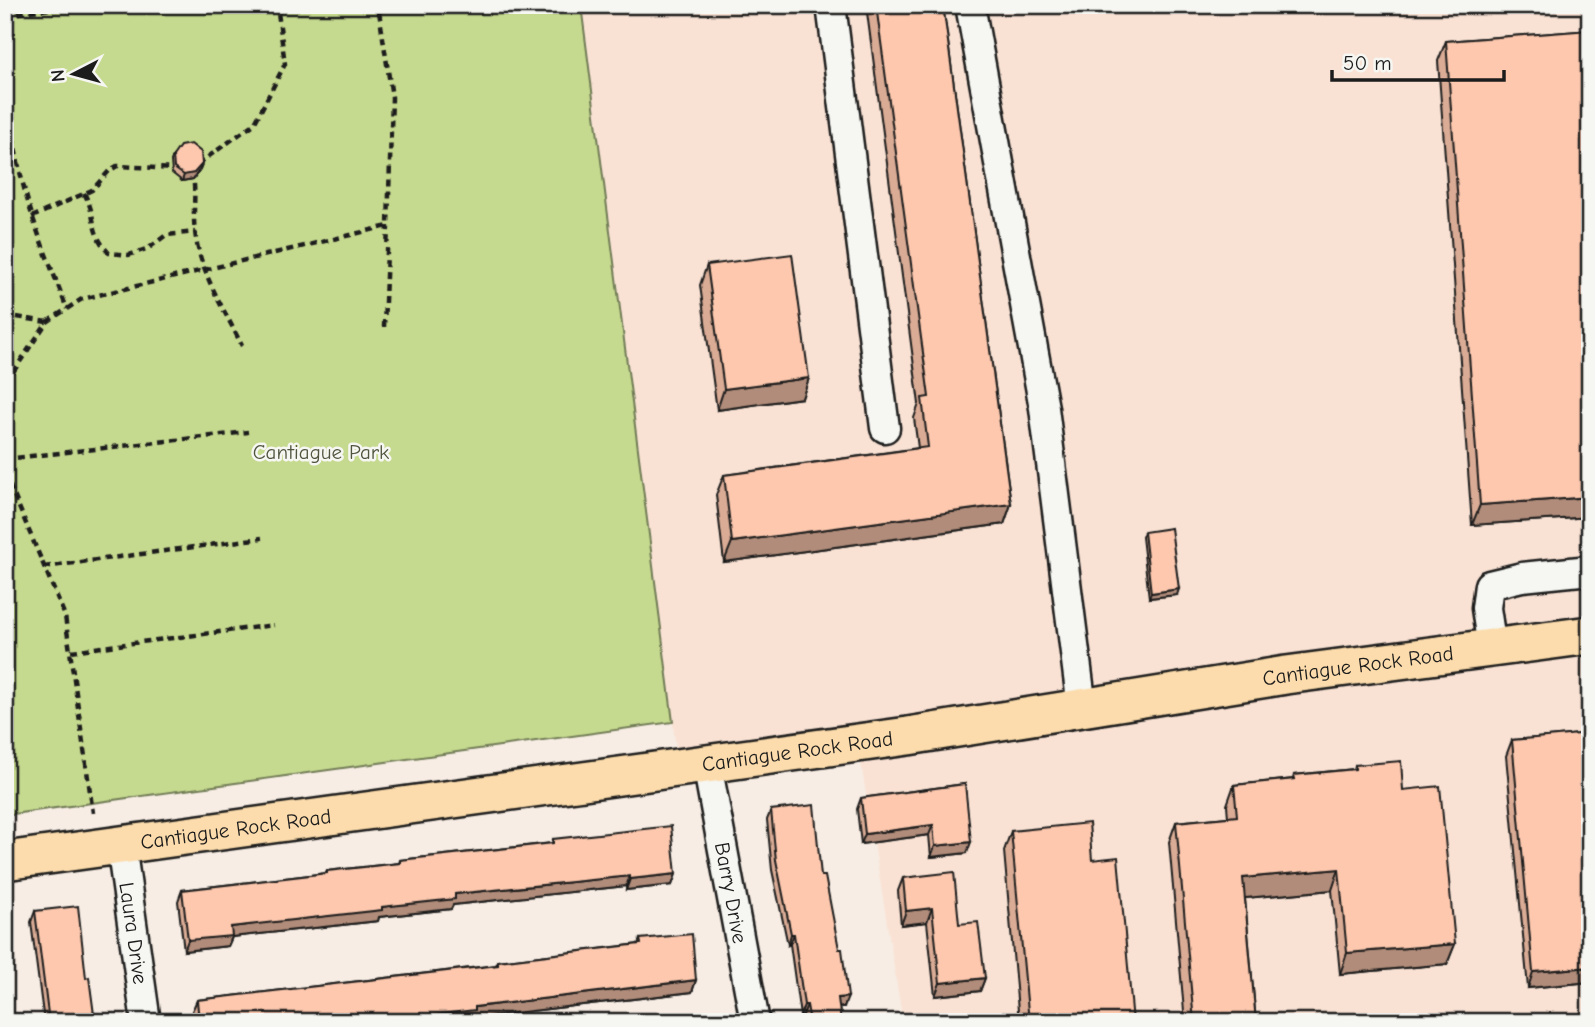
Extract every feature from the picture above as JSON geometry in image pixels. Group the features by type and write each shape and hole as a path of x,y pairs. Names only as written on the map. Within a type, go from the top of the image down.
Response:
{"main road":[{"name":"Cantiague Rock Road","path":"5,861 908,736 1286,675 1590,635"}],"street":[{"path":"831,5 885,428"},
{"path":"970,5 1044,408 1082,708"},
{"path":"1492,648 1486,608 1489,585 1590,570"},
{"name":"Barry Drive","path":"707,764 755,1022"},
{"name":"Laura Drive","path":"121,845 146,1022"}],"path":[{"path":"9,5 6,88 14,148 32,217 67,309"},
{"path":"7,15 76,5"},
{"path":"32,217 92,190 117,166 159,170 191,168 254,124 285,64 277,5"},
{"path":"378,5 392,97 384,327"},
{"path":"191,168 196,186 195,232 205,269 242,346"},
{"path":"84,193 92,208 93,226 98,241 109,253 129,255 149,248 166,235 195,232"},
{"path":"5,438 9,378 47,323 82,299 388,226"},
{"path":"5,315 47,323"},
{"path":"5,372 9,378"},
{"path":"5,459 248,432"},
{"path":"5,474 65,616 93,813"},
{"path":"44,567 262,538"},
{"path":"71,651 274,625"}],"shaded area":[{"path":"581,5 1590,5 1590,1022 903,1022 855,726 676,748"}],"green space":[{"name":"Cantiague Park","path":"5,5 581,5 673,722 5,815"}],"building":[{"path":"876,5 943,5 1011,504 732,542 724,475 928,447 922,398 929,397"},
{"path":"1590,30 1590,497 1480,505 1446,41"},
{"path":"191,144 201,152 202,164 194,173 184,175 174,168 173,156 180,146"},
{"path":"792,254 809,378 724,389 707,265"},
{"path":"1171,528 1179,589 1151,593 1144,532"},
{"path":"1590,733 1590,967 1533,972 1512,740"},
{"path":"1401,761 1403,790 1440,786 1455,944 1347,953 1339,869 1243,878 1256,1022 1194,1022 1176,822 1237,816 1234,785 1295,779 1294,775"},
{"path":"965,784 971,842 935,846 933,825 865,834 861,798"},
{"path":"814,805 821,876 825,876 839,949 842,949 848,997 838,998 841,1022 810,1022 807,1005 804,1005 794,934 791,934 776,860 771,810"},
{"path":"1089,823 1092,860 1118,857 1133,1022 1029,1022 1011,831"},
{"path":"671,826 676,874 630,879 630,876 455,894 455,899 382,907 382,910 231,927 232,936 188,940 182,890 400,863 400,860 553,843 553,839"},
{"path":"954,872 959,924 978,922 985,978 940,983 932,908 906,911 903,878"},
{"path":"78,906 86,978 89,977 95,1022 49,1022 35,911"},
{"path":"692,934 696,980 374,1022 199,1022 197,1000 498,965 498,961 641,944 640,939"},
{"path":"986,1016 986,1022 944,1022 943,1019"}]}
